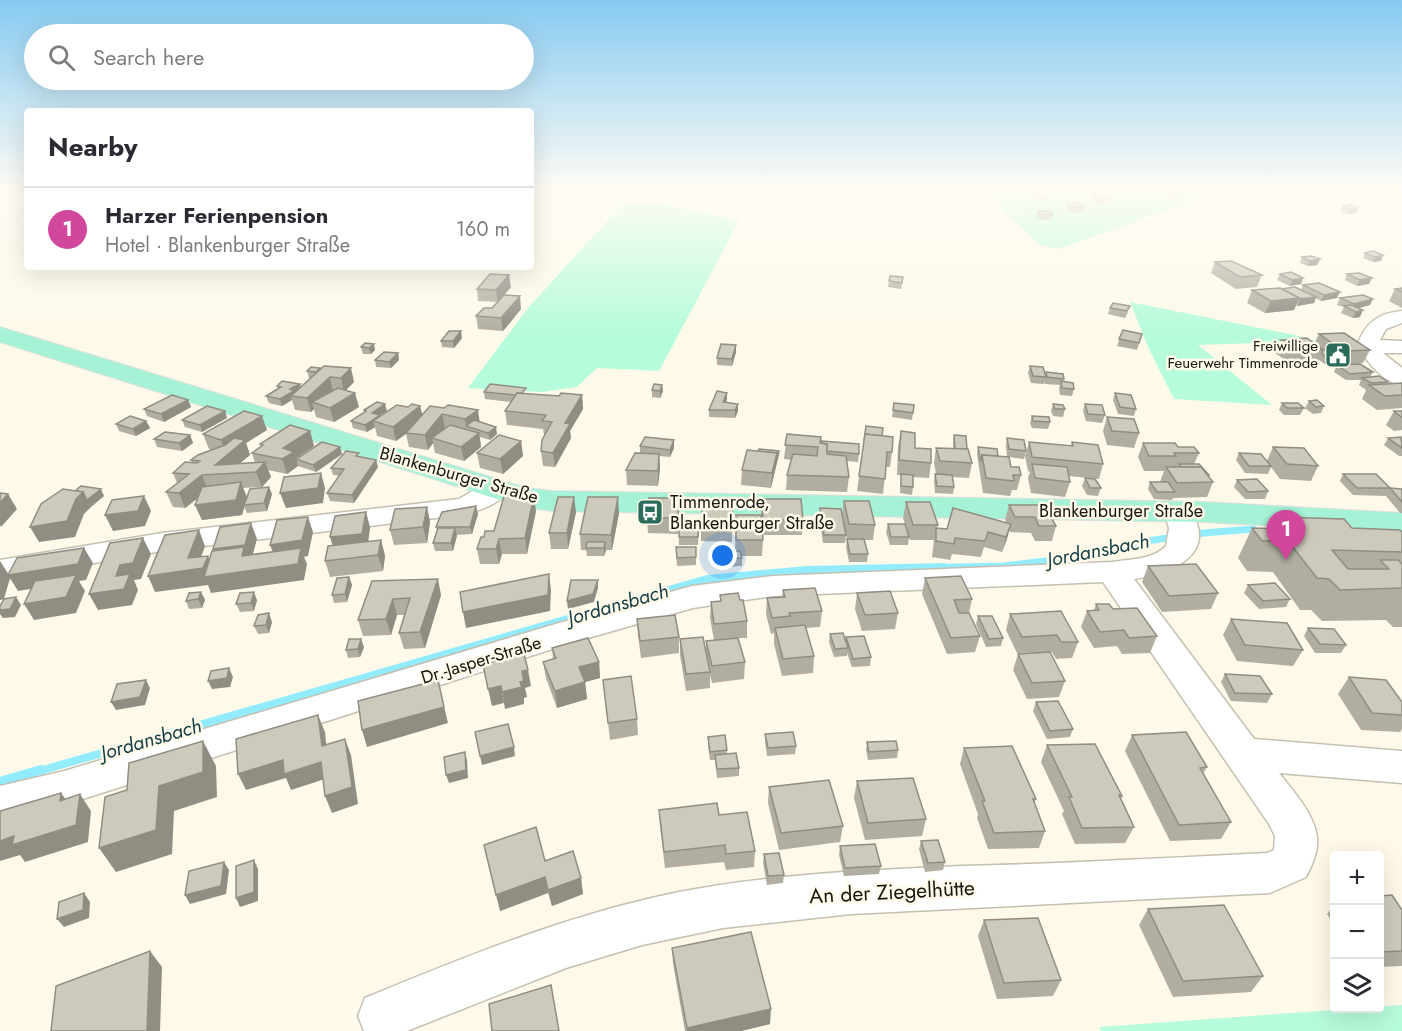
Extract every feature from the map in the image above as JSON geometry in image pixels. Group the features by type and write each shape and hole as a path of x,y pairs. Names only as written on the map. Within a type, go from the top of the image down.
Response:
{"main road":[{"name":"Blankenburger Straße","path":"0,334 496,489 532,498 586,503 1182,526 1253,513 1402,523"}],"street":[{"path":"1402,317 1379,323 1371,332 1368,346 1378,361 1402,379"},
{"path":"1368,346 1402,347"},
{"path":"0,570 202,536 460,507 475,503 496,489"},
{"name":"Dr.-Jasper-Straße","path":"0,804 64,788 571,631 692,597 773,586 1112,572 1153,565 1169,559 1182,526"},
{"name":"An der Ziegelhütte","path":"383,1016 492,970 599,935 691,913 812,896 887,890 1115,882 1270,873 1291,863 1298,848 1295,832 1284,811 1112,572"},
{"path":"1243,754 1402,767"}],"green space":[{"path":"592,237 730,237 659,371 597,368 577,387 542,392 468,388 528,308"},
{"path":"1031,237 1091,237 1058,249 1039,245"},
{"path":"1130,302 1316,341 1198,345 1272,405 1174,399 1148,347"},
{"path":"1402,1005 1402,1031 1101,1031 1099,1027 1330,1010 1330,1013 1384,1013 1384,1006"}],"building":[{"path":"1373,251 1383,255 1375,257 1365,253"},
{"path":"1311,256 1320,259 1310,261 1302,257"},
{"path":"1231,261 1262,275 1240,277 1215,262"},
{"path":"1291,272 1303,278 1292,280 1280,274"},
{"path":"1359,273 1372,278 1360,280 1347,274"},
{"path":"490,274 509,275 496,290 477,289"},
{"path":"890,276 903,277 902,283 889,281"},
{"path":"1319,283 1340,292 1324,295 1303,285"},
{"path":"1295,287 1316,297 1299,299 1282,289"},
{"path":"1280,288 1299,298 1271,301 1252,290"},
{"path":"504,295 520,296 501,318 476,316 484,308 492,308"},
{"path":"1363,295 1373,299 1354,304 1340,298"},
{"path":"1113,303 1130,306 1127,311 1110,308"},
{"path":"1351,305 1363,310 1356,312 1344,306"},
{"path":"1123,330 1142,334 1139,343 1119,339"},
{"path":"449,331 461,331 453,341 441,341"},
{"path":"1344,333 1370,350 1344,351 1319,334"},
{"path":"1307,338 1323,350 1297,351 1281,340"},
{"path":"365,343 374,344 369,348 361,347"},
{"path":"721,344 736,345 732,359 717,358"},
{"path":"1326,349 1342,360 1332,361 1322,354"},
{"path":"384,352 398,353 389,362 375,360"},
{"path":"1360,364 1373,372 1350,374 1337,365"},
{"path":"324,366 351,368 341,378 330,377 307,398 291,396"},
{"path":"1030,366 1043,367 1046,377 1033,376"},
{"path":"311,367 320,368 316,372 307,371"},
{"path":"1046,372 1063,374 1064,379 1047,377"},
{"path":"1379,376 1388,382 1371,383 1362,378"},
{"path":"282,381 300,384 290,389 294,391 280,399 266,396 281,387 277,386"},
{"path":"1061,381 1073,383 1074,389 1062,388"},
{"path":"1402,383 1402,395 1385,396 1369,385"},
{"path":"490,384 526,388 522,393 516,395 484,392"},
{"path":"654,384 662,385 660,391 652,390"},
{"path":"338,388 355,393 330,408 312,402"},
{"path":"717,391 727,393 723,402 738,404 735,410 709,410"},
{"path":"517,393 582,395 565,423 570,424 553,453 541,451 542,440 552,422 542,421 546,415 505,411"},
{"path":"1115,393 1131,395 1136,409 1120,407"},
{"path":"172,395 188,400 161,414 144,409"},
{"path":"1317,400 1324,406 1316,407 1309,401"},
{"path":"377,402 385,404 372,413 380,415 365,425 351,421 366,411 364,410"},
{"path":"894,403 914,405 913,413 893,410"},
{"path":"1282,403 1298,403 1304,408 1287,408"},
{"path":"412,404 420,406 393,427 373,421 397,405 408,407"},
{"path":"1053,404 1063,405 1065,409 1055,409"},
{"path":"1085,404 1102,405 1105,415 1088,414"},
{"path":"448,405 478,410 465,419 442,414 425,435 406,433 430,406 444,408"},
{"path":"207,406 225,411 200,425 182,420"},
{"path":"244,411 262,416 221,440 203,434"},
{"path":"1394,411 1402,411 1402,417 1401,417"},
{"path":"130,416 146,421 133,429 116,424"},
{"path":"1032,416 1049,417 1050,422 1033,421"},
{"path":"1107,417 1134,419 1139,433 1112,431"},
{"path":"474,420 496,427 488,433 466,426"},
{"path":"290,425 310,431 283,448 294,452 282,459 252,453 263,445 260,444"},
{"path":"450,425 479,433 461,447 432,438"},
{"path":"866,426 883,428 882,436 865,434 864,441"},
{"path":"901,431 915,433 915,448 931,449 931,463 899,460"},
{"path":"165,432 190,435 179,443 154,439"},
{"path":"787,434 821,437 820,443 827,444 827,454 846,456 849,477 787,475 793,454 817,456 818,447 785,445"},
{"path":"865,434 893,437 892,452 887,452 885,479 859,476"},
{"path":"499,435 521,441 500,459 477,453"},
{"path":"954,435 966,436 967,449 955,449"},
{"path":"645,437 674,440 670,450 640,446"},
{"path":"1401,437 1402,448 1388,438"},
{"path":"234,438 245,440 215,465 265,462 256,472 202,475 179,493 166,492 189,474 173,473 185,462 197,463 200,461 191,460 225,445"},
{"path":"1007,438 1024,440 1026,451 1009,449"},
{"path":"821,441 859,444 859,454 827,451 827,444"},
{"path":"322,442 340,447 313,465 296,459"},
{"path":"1029,442 1073,446 1072,442 1098,445 1103,464 1032,457"},
{"path":"1143,443 1175,443 1178,447 1194,447 1199,453 1149,456"},
{"path":"978,447 997,449 998,456 982,455 981,462"},
{"path":"1273,447 1304,448 1318,466 1287,464"},
{"path":"936,448 968,449 972,463 940,461"},
{"path":"759,449 779,451 777,460 777,453 758,451"},
{"path":"747,450 777,453 772,473 742,470"},
{"path":"346,451 359,453 356,456 376,460 352,495 327,493 344,469 331,468"},
{"path":"635,453 659,454 658,471 626,470"},
{"path":"1239,453 1261,454 1271,466 1249,466"},
{"path":"982,455 1009,457 1011,467 1019,467 1021,475 1013,475 1014,481 986,478"},
{"path":"1032,464 1067,467 1070,482 1035,478"},
{"path":"1179,464 1199,464 1209,475 1201,467 1181,467"},
{"path":"1166,467 1201,467 1213,482 1177,483"},
{"path":"321,473 318,488 280,493 284,477"},
{"path":"901,474 913,475 913,487 901,486"},
{"path":"935,474 952,475 954,487 937,486"},
{"path":"1343,474 1376,474 1390,488 1357,488"},
{"path":"1085,478 1095,479 1101,488 1090,488"},
{"path":"1257,479 1268,491 1248,492 1237,480"},
{"path":"241,482 236,500 195,505 202,487"},
{"path":"1150,482 1168,482 1175,492 1157,492"},
{"path":"81,486 101,489 87,500 83,492 75,491"},
{"path":"269,487 264,503 244,505 250,489"},
{"path":"1390,488 1402,489 1402,502"},
{"path":"63,489 83,492 76,499 67,521 30,527 41,504"},
{"path":"0,493 8,494 0,503"},
{"path":"144,496 138,511 105,515 112,500"},
{"path":"504,496 534,496 525,538 499,539 496,549 477,549 485,531 494,531"},
{"path":"558,497 574,497 567,533 549,533"},
{"path":"588,497 618,497 611,535 580,534"},
{"path":"649,498 679,498 678,518 647,518"},
{"path":"703,499 733,500 732,526 701,525"},
{"path":"762,499 801,499 803,520 763,520"},
{"path":"844,501 869,501 875,525 849,524"},
{"path":"906,502 930,502 938,525 913,525"},
{"path":"1009,505 1050,505 1055,514 1049,514 1056,526 1039,526 1035,517 1015,517"},
{"path":"476,506 470,527 436,527 442,512"},
{"path":"427,507 423,527 390,530 395,509"},
{"path":"820,508 841,509 846,535 824,535"},
{"path":"953,508 1011,524 1006,537 988,532 985,541 955,538 954,544 936,541 936,528 947,529"},
{"path":"366,512 362,534 330,537 335,516"},
{"path":"736,515 761,515 763,540 736,540"},
{"path":"308,517 302,540 270,545 277,520"},
{"path":"1280,517 1344,519 1352,528 1400,530 1402,532 1402,552 1332,550 1348,569 1389,569 1380,560 1398,560 1402,564 1402,588 1340,590 1329,579 1317,578 1288,541 1262,541 1252,528 1288,529"},
{"path":"680,521 699,521 698,537 679,537"},
{"path":"251,523 245,545 213,549 220,527"},
{"path":"888,524 905,524 909,537 891,537"},
{"path":"438,528 455,528 451,543 433,543"},
{"path":"199,530 188,558 208,556 203,568 148,576 165,535"},
{"path":"143,538 133,563 120,565 116,576 130,574 124,589 89,594 110,543"},
{"path":"847,539 864,539 868,554 850,554"},
{"path":"381,540 378,555 325,561 328,546"},
{"path":"587,542 605,542 604,548 586,548"},
{"path":"244,547 242,556 301,548 298,564 204,577 212,551"},
{"path":"676,547 696,547 696,557 677,558"},
{"path":"84,548 78,564 8,575 17,558"},
{"path":"740,551 742,558 724,559 722,553"},
{"path":"1196,564 1218,593 1169,596 1148,566"},
{"path":"549,574 548,595 463,612 460,592"},
{"path":"76,575 66,597 24,604 35,581"},
{"path":"961,576 972,599 954,600 959,613 969,613 980,636 951,638 925,578"},
{"path":"349,577 345,594 332,595 337,578"},
{"path":"438,579 420,632 399,633 410,598 393,599 386,619 358,620 372,581"},
{"path":"571,580 598,580 593,594 567,601"},
{"path":"1275,583 1290,599 1263,601 1248,585"},
{"path":"815,588 822,611 789,613 790,616 772,618 767,598 785,597 783,590"},
{"path":"890,591 898,613 865,615 857,593"},
{"path":"201,592 198,599 186,601 189,593"},
{"path":"254,592 251,603 236,604 240,593"},
{"path":"738,593 740,600 743,600 747,621 714,624 711,602 721,601 720,595"},
{"path":"16,597 10,609 0,610 4,599"},
{"path":"1096,604 1109,604 1113,609 1137,608 1157,636 1129,638 1124,630 1100,632 1087,611 1099,610"},
{"path":"1061,611 1078,642 1061,642 1057,635 1022,637 1010,614"},
{"path":"269,613 266,625 254,626 258,615"},
{"path":"675,615 679,637 640,641 637,619"},
{"path":"978,616 992,616 1003,638 989,639"},
{"path":"1231,619 1287,623 1303,650 1245,645"},
{"path":"805,625 814,656 783,659 775,628"},
{"path":"1308,628 1334,629 1346,645 1320,644"},
{"path":"843,633 848,648 835,649 830,634"},
{"path":"864,636 871,657 853,659 846,637"},
{"path":"703,637 710,672 686,674 680,639"},
{"path":"588,638 599,662 579,667 585,682 555,691 543,662 556,658 552,648"},
{"path":"738,638 745,662 712,666 706,641"},
{"path":"349,639 361,639 358,649 346,650"},
{"path":"1050,652 1065,681 1032,683 1018,654"},
{"path":"524,654 528,670 522,671 524,681 520,682 522,687 502,692 501,686 488,689 483,664"},
{"path":"229,668 227,678 208,681 211,671"},
{"path":"1225,674 1260,676 1272,694 1235,693"},
{"path":"631,676 637,719 608,723 603,680"},
{"path":"1349,677 1386,680 1402,702 1402,715 1372,713"},
{"path":"146,680 140,697 111,702 117,684"},
{"path":"438,680 444,707 362,730 358,701"},
{"path":"1058,701 1073,729 1050,731 1036,702"},
{"path":"318,715 322,746 345,739 352,787 325,796 321,762 284,774 283,760 238,774 236,739"},
{"path":"508,724 514,747 480,756 475,732"},
{"path":"793,732 796,746 768,748 765,734"},
{"path":"1186,732 1207,767 1200,768 1231,822 1179,825 1132,735"},
{"path":"725,735 727,750 710,752 708,737"},
{"path":"203,741 203,772 159,786 156,830 99,848 105,797 127,790 129,763"},
{"path":"896,741 898,750 869,752 867,742"},
{"path":"1095,744 1122,796 1119,795 1134,827 1082,828 1069,797 1072,797 1047,745"},
{"path":"1012,746 1036,799 1033,799 1045,831 994,833 982,801 985,801 964,748"},
{"path":"465,752 466,770 446,775 444,757"},
{"path":"736,753 739,768 717,769 715,755"},
{"path":"913,778 926,819 868,823 857,781"},
{"path":"829,780 843,826 781,833 769,787"},
{"path":"61,793 60,801 80,794 76,825 12,845 14,836 0,841 0,811"},
{"path":"717,803 719,815 747,812 755,851 726,854 725,845 664,852 659,810"},
{"path":"536,827 545,861 573,851 581,878 548,890 545,877 496,895 484,845"},
{"path":"938,840 945,862 928,863 921,841"},
{"path":"875,844 881,866 845,868 840,846"},
{"path":"779,853 784,875 768,876 764,854"},
{"path":"254,860 254,892 236,898 236,866"},
{"path":"224,862 221,886 185,895 189,871"},
{"path":"84,893 83,910 57,919 59,902"},
{"path":"1392,895 1402,910 1402,951 1384,952 1384,896"},
{"path":"1224,905 1263,976 1183,981 1148,909"},
{"path":"1038,918 1061,980 1004,983 984,920"},
{"path":"751,932 771,1009 687,1028 672,948"},
{"path":"150,951 147,1031 51,1031 56,986"},
{"path":"551,985 559,1031 492,1031 489,1004"}],"waterway":[{"name":"Jordansbach","path":"1191,534 1253,529"},
{"name":"Jordansbach","path":"870,569 1004,566 1088,556 1140,542 1174,537"},
{"name":"Jordansbach","path":"36,772 707,579 807,570 944,567"},
{"name":"Jordansbach","path":"0,782 41,770"}],"place":[{"name":"Freiwillige Feuerwehr Timmenrode","path":"1338,355"},
{"name":"Timmenrode, Blankenburger Straße","path":"650,512"},
{"name":"Harzer Ferienpension","path":"1286,560"}]}
